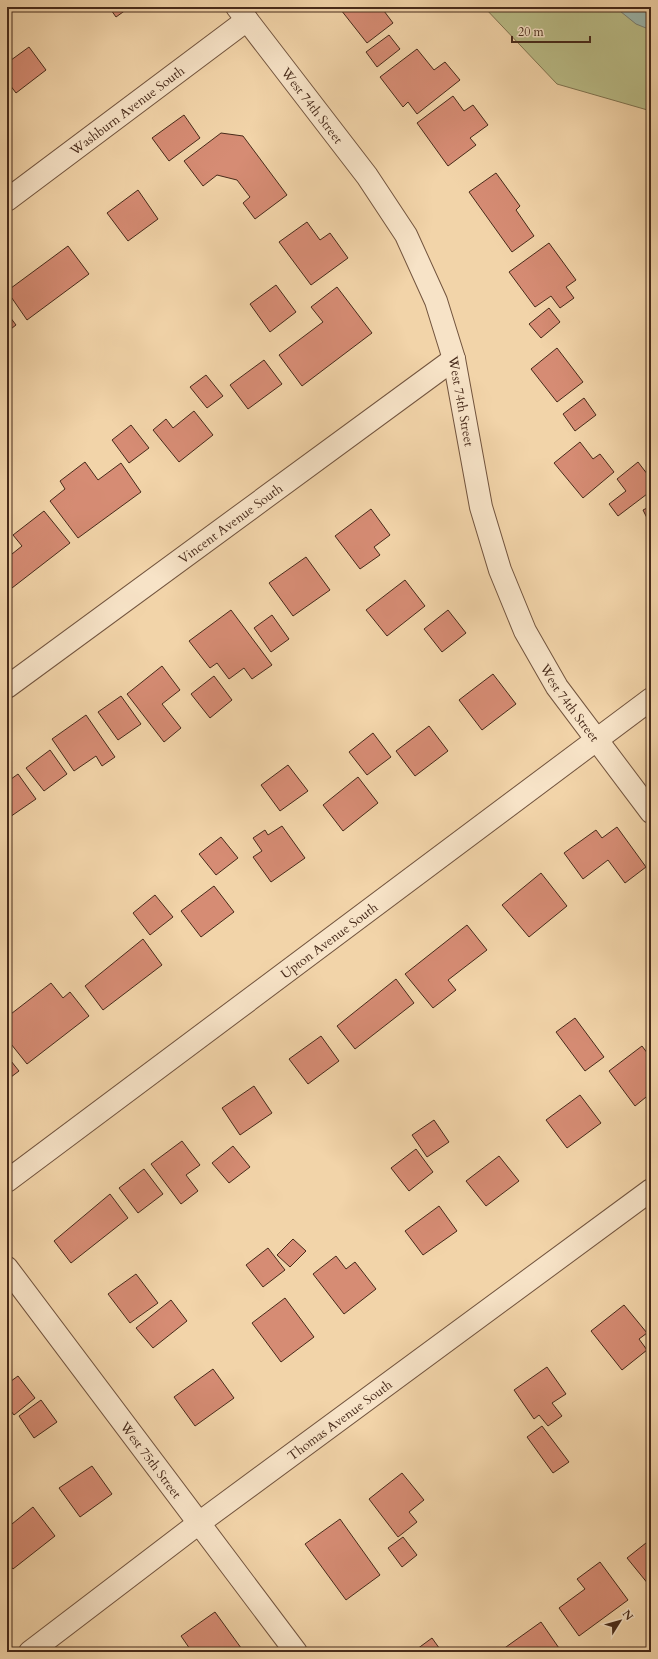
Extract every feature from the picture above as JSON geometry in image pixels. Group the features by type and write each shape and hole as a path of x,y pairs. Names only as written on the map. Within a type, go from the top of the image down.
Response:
{"street":[{"name":"Washburn Avenue South","path":"7,200 242,14"},
{"name":"West 74th Street","path":"242,14 367,176 406,235 436,301 454,359 481,507 500,570 525,631 557,687 651,812"},
{"name":"Vincent Avenue South","path":"7,687 454,359"},
{"name":"Upton Avenue South","path":"7,1181 651,699"},
{"name":"Thomas Avenue South","path":"30,1652 199,1523 651,1190"},
{"name":"West 75th Street","path":"7,1268 296,1652"}],"green space":[{"path":"484,7 651,7 651,111 557,84"}],"water":[{"path":"615,7 651,7 651,30 636,24"}],"building":[{"path":"109,7 130,7 116,17"},
{"path":"346,7 381,7 393,23 367,43 341,10"},
{"path":"389,35 400,49 377,67 366,52"},
{"path":"29,47 46,70 16,93 7,81 7,63"},
{"path":"417,49 434,70 445,62 460,80 417,114 408,102 403,107 380,77"},
{"path":"453,96 464,111 473,105 488,125 470,138 476,145 448,166 417,123"},
{"path":"184,115 200,138 169,161 152,138"},
{"path":"221,133 243,136 287,195 255,219 243,203 250,197 237,180 217,175 203,186 184,161"},
{"path":"496,173 520,206 516,210 534,236 512,252 469,192"},
{"path":"138,190 158,219 128,241 107,213"},
{"path":"307,222 320,240 330,233 348,258 311,285 279,242"},
{"path":"549,243 576,280 566,287 574,298 560,308 551,296 535,307 509,272"},
{"path":"68,246 89,274 27,320 7,291"},
{"path":"276,285 296,312 270,332 250,304"},
{"path":"337,287 372,333 302,386 279,355 323,322 311,307"},
{"path":"549,308 560,322 541,338 529,324"},
{"path":"7,313 16,325 7,332"},
{"path":"557,348 583,382 557,402 531,369"},
{"path":"264,360 282,384 248,409 230,385"},
{"path":"206,375 223,396 207,408 190,387"},
{"path":"584,398 596,415 575,431 563,414"},
{"path":"194,411 213,435 179,462 153,430 166,419 173,428"},
{"path":"131,425 149,448 129,463 112,440"},
{"path":"580,442 593,459 600,454 614,472 583,498 554,463"},
{"path":"85,462 98,480 121,463 141,492 78,538 50,501 65,489 60,481"},
{"path":"638,462 651,479 651,491 618,516 609,504 626,491 617,479"},
{"path":"651,506 651,526 643,510"},
{"path":"371,509 390,535 374,547 380,555 360,569 335,536"},
{"path":"44,511 70,543 12,588 7,581 7,558 22,546 13,535"},
{"path":"306,557 330,590 293,616 269,583"},
{"path":"405,580 425,606 387,636 366,610"},
{"path":"231,610 272,665 252,679 244,668 229,679 217,663 210,668 189,641"},
{"path":"448,610 466,633 442,652 424,629"},
{"path":"272,615 289,639 271,652 254,628"},
{"path":"162,666 180,690 162,704 181,728 164,742 127,694"},
{"path":"493,674 516,704 482,730 459,700"},
{"path":"214,676 232,700 210,718 191,694"},
{"path":"121,696 141,724 118,740 98,712"},
{"path":"86,715 115,757 102,766 96,756 74,771 52,739"},
{"path":"429,726 448,751 415,776 396,751"},
{"path":"373,733 391,757 367,775 349,752"},
{"path":"50,750 67,774 44,791 26,768"},
{"path":"288,765 308,791 280,811 261,785"},
{"path":"18,774 36,799 7,819 7,782"},
{"path":"358,777 378,803 343,831 323,805"},
{"path":"282,826 305,858 271,882 253,857 262,851 253,838 265,830 268,835"},
{"path":"617,827 646,867 625,883 608,860 583,879 564,853 596,830 602,838"},
{"path":"221,837 238,858 216,875 199,854"},
{"path":"541,873 567,906 529,937 502,905"},
{"path":"214,886 234,912 201,937 181,911"},
{"path":"155,895 173,917 150,935 133,913"},
{"path":"467,925 487,950 448,980 456,990 433,1008 405,974"},
{"path":"143,939 162,965 103,1010 85,986"},
{"path":"396,979 414,1003 355,1049 337,1026"},
{"path":"51,983 63,998 70,992 89,1016 27,1064 7,1039 7,1017"},
{"path":"575,1018 604,1057 585,1071 556,1032"},
{"path":"321,1036 339,1061 308,1084 289,1059"},
{"path":"642,1046 651,1058 651,1093 635,1106 609,1071"},
{"path":"7,1056 19,1071 7,1080"},
{"path":"254,1086 272,1113 240,1135 222,1108"},
{"path":"580,1095 601,1123 567,1148 546,1120"},
{"path":"434,1120 449,1142 427,1157 412,1135"},
{"path":"182,1141 200,1165 186,1175 198,1191 181,1204 151,1164"},
{"path":"233,1146 250,1167 229,1183 212,1163"},
{"path":"416,1149 433,1172 409,1191 391,1168"},
{"path":"499,1156 519,1181 486,1206 466,1181"},
{"path":"144,1169 163,1194 138,1213 119,1188"},
{"path":"110,1194 128,1218 71,1263 54,1241"},
{"path":"439,1206 457,1231 423,1255 405,1231"},
{"path":"293,1239 306,1251 290,1267 277,1255"},
{"path":"268,1248 285,1270 263,1287 246,1265"},
{"path":"336,1256 346,1269 355,1262 376,1289 344,1314 313,1274"},
{"path":"136,1274 158,1303 130,1323 108,1294"},
{"path":"285,1298 314,1337 281,1362 252,1323"},
{"path":"171,1300 187,1321 153,1348 136,1328"},
{"path":"624,1305 647,1333 639,1339 647,1350 622,1370 591,1331"},
{"path":"547,1367 566,1394 552,1403 562,1416 548,1426 539,1415 534,1419 514,1390"},
{"path":"213,1369 234,1398 195,1426 174,1397"},
{"path":"18,1376 35,1398 14,1415 7,1406 7,1384"},
{"path":"41,1400 57,1422 34,1438 19,1416"},
{"path":"542,1426 569,1462 553,1473 527,1437"},
{"path":"92,1466 112,1494 80,1517 59,1488"},
{"path":"402,1473 424,1500 409,1512 417,1522 398,1537 369,1499"},
{"path":"33,1507 55,1536 13,1569 7,1562 7,1528"},
{"path":"340,1519 380,1575 346,1600 305,1544"},
{"path":"403,1537 417,1555 402,1567 388,1548"},
{"path":"651,1539 651,1584 649,1585 627,1558"},
{"path":"600,1562 628,1600 579,1636 559,1608 585,1589 577,1579"},
{"path":"215,1612 244,1652 192,1652 181,1636"},
{"path":"541,1622 561,1651 499,1652"},
{"path":"432,1638 442,1652 413,1652"}]}
